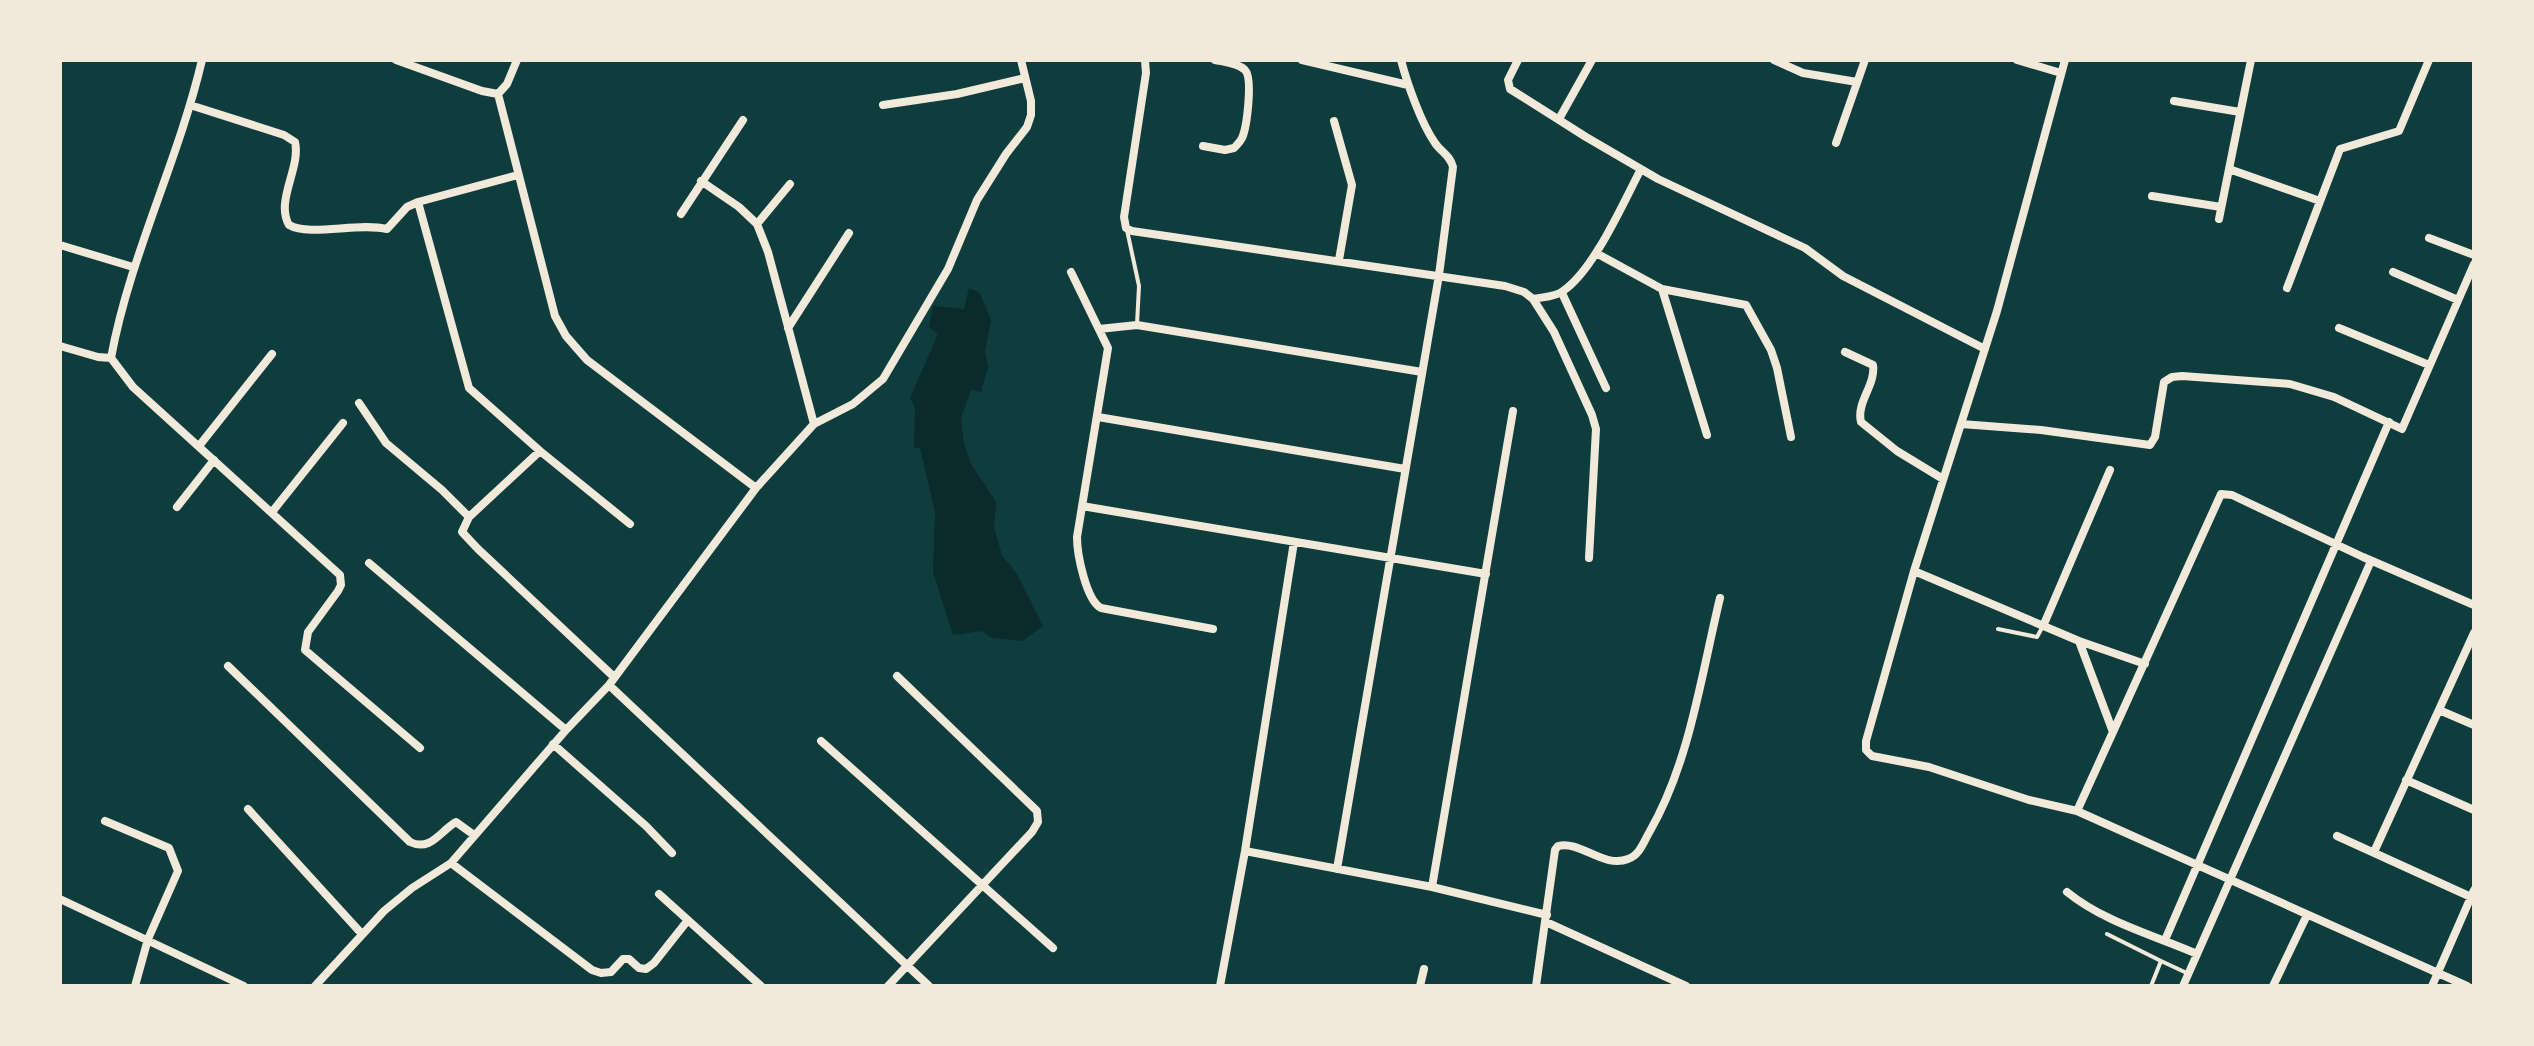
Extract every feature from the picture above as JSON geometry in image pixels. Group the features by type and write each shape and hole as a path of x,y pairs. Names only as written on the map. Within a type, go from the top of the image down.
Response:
{"street":[{"path":"111,358 133,267 190,105 202,60"},
{"path":"396,60 498,94"},
{"path":"498,94 507,84 517,60"},
{"path":"315,986 361,933 412,888 451,863 553,744 612,681 756,488 814,424 853,404 883,379 948,269 977,200 1027,127 1031,101 1021,60"},
{"path":"1145,60 1146,73 1124,217 1126,228 1505,286 1524,292 1533,299 1554,332 1596,429 1589,558"},
{"path":"1203,146 1225,150 1234,148 1242,138 1244,127 1250,81 1248,72 1215,60"},
{"path":"1302,60 1408,85"},
{"path":"1337,869 1439,275 1453,167 1451,158 1435,143 1408,85 1401,60"},
{"path":"1518,60 1508,80 1510,89 1641,169 1805,248 1843,276 1985,349"},
{"path":"1559,119 1592,60"},
{"path":"1774,60 1803,73 1857,82"},
{"path":"1836,143 1865,60"},
{"path":"2017,60 2061,73"},
{"path":"2065,60 1985,349 1914,571 1866,741 1868,754 1929,767 2029,800 2077,811 2467,986"},
{"path":"2219,219 2251,60"},
{"path":"2287,288 2340,149 2399,131 2429,60"},
{"path":"883,105 957,94 1025,78"},
{"path":"498,94 555,316 566,336 587,360 756,488"},
{"path":"2174,101 2240,112"},
{"path":"190,105 284,135 295,142 297,153 285,210 285,218 295,229 353,226 387,229 407,207 418,202 518,175"},
{"path":"681,214 743,120"},
{"path":"1334,121 1352,185 1339,260"},
{"path":"1533,299 1562,293 1596,253 1641,169"},
{"path":"2229,169 2320,201"},
{"path":"701,181 739,207 757,224 768,252 814,424"},
{"path":"757,224 790,184"},
{"path":"2152,196 2221,207"},
{"path":"418,202 469,388 630,524"},
{"path":"788,328 849,233"},
{"path":"2429,238 2474,255"},
{"path":"60,245 133,267"},
{"path":"1596,253 1662,289 1746,305 1771,350 1791,437"},
{"path":"1961,424 2041,430 2150,445 2155,437 2164,382 2182,376 2290,384 2334,397 2402,429 2474,264"},
{"path":"1071,272 1108,348 1077,547 1089,595 1095,605 1213,629"},
{"path":"2393,272 2458,300"},
{"path":"1662,289 1707,435"},
{"path":"1562,293 1606,388"},
{"path":"1099,329 1137,325 1422,372"},
{"path":"2339,328 2429,365"},
{"path":"60,346 111,358 133,387 340,575 342,580 338,591 308,632 305,650 420,748"},
{"path":"1845,352 1873,365 1873,378 1860,412 1861,422 1897,451 1943,479"},
{"path":"199,446 272,354"},
{"path":"359,403 386,443 469,517"},
{"path":"1432,887 1513,411"},
{"path":"1098,417 1405,469"},
{"path":"2165,940 2389,422"},
{"path":"272,512 343,423"},
{"path":"540,451 469,517 462,532 929,986"},
{"path":"177,507 214,460"},
{"path":"2044,624 2110,470"},
{"path":"2077,811 2221,494 2232,495 2371,561 2474,605"},
{"path":"1082,506 1486,574"},
{"path":"1220,986 1245,851 1294,542"},
{"path":"2183,986 2371,561"},
{"path":"369,563 566,730"},
{"path":"1914,571 2079,641 2145,664"},
{"path":"1536,986 1554,854 1558,846 1567,845 1611,860 1627,860 1639,851 1665,806 1678,773 1720,598"},
{"path":"2374,852 2474,633"},
{"path":"2079,641 2113,732"},
{"path":"228,666 410,842 422,846 431,843 456,822 474,835"},
{"path":"888,986 1038,822 1037,811 897,676"},
{"path":"2439,710 2474,725"},
{"path":"821,741 1053,948"},
{"path":"553,744 672,853"},
{"path":"2406,780 2474,810"},
{"path":"2265,805 2276,809"},
{"path":"248,809 361,933"},
{"path":"105,821 169,848 177,862 178,871 148,939 135,986"},
{"path":"2337,836 2472,894 2432,986"},
{"path":"1245,851 1432,887 1547,919 1686,986"},
{"path":"451,863 592,970 601,973 611,972 623,959 646,969 688,920"},
{"path":"2067,892 2084,906 2197,954"},
{"path":"659,894 761,986"},
{"path":"60,899 244,986"},
{"path":"2273,986 2307,915"},
{"path":"1420,986 1424,969"}],"lane":[{"path":"1126,228 1139,286 1137,325"},
{"path":"1998,629 2037,637 2044,624"},
{"path":"2107,934 2189,974"},
{"path":"2151,986 2161,961"}],"water":[{"path":"969,288 979,292 991,320 985,351 988,367 981,392 971,390 961,418 964,443 971,464 996,502 994,528 1002,555 1017,574 1043,626 1022,641 992,638 982,631 953,635 933,572 935,512 920,448 914,448 915,408 910,398 938,334 929,327 933,306 964,309"}]}
